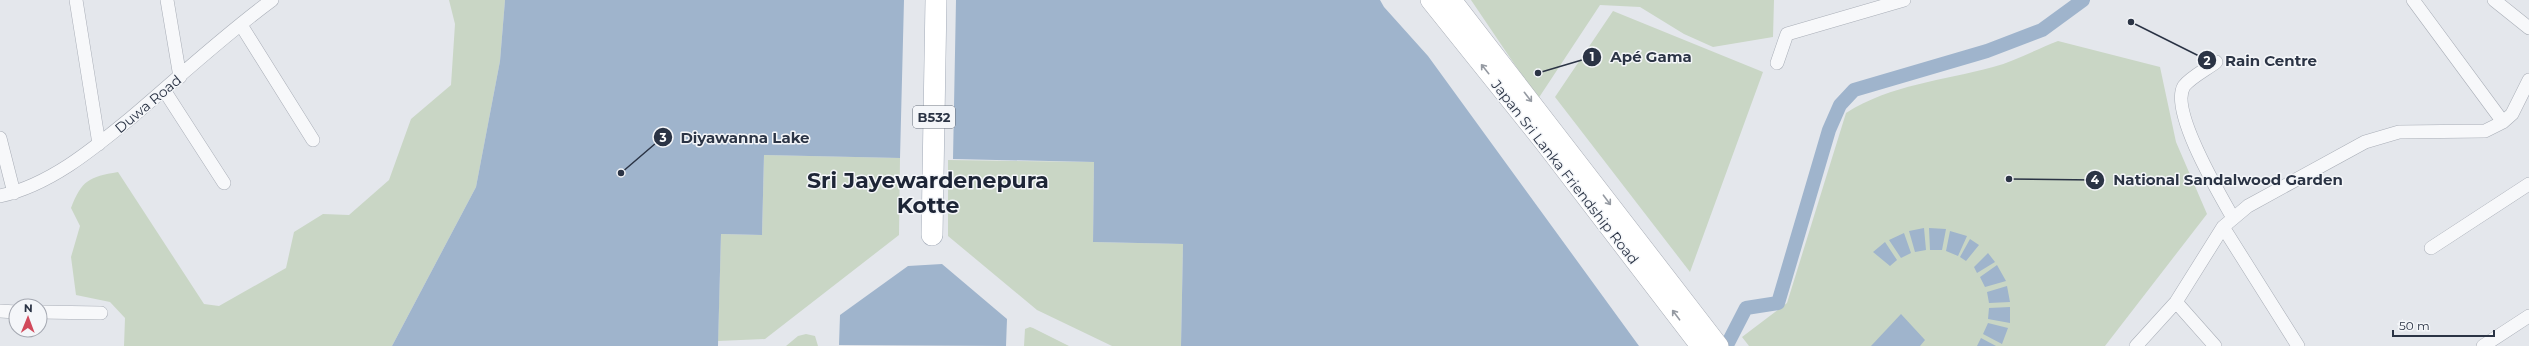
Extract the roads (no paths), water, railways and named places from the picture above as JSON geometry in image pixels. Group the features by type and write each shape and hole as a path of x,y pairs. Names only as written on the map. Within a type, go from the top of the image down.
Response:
{"main road":[{"name":"B532","path":"922,0 924,234 936,0"},
{"name":"Japan Sri Lanka Friendship Road","path":"1430,0 1543,141 1700,346"},
{"name":"Japan Sri Lanka Friendship Road","path":"1452,0 1719,346"}],"street":[{"path":"76,0 99,144"},
{"path":"167,0 180,77"},
{"path":"1777,63 1788,34 1904,0"},
{"path":"2413,0 2503,122"},
{"path":"2494,0 2529,28"},
{"name":"Duwa Road","path":"0,196 14,193 57,172 99,144 268,1"},
{"path":"241,25 314,140"},
{"path":"2216,62 2185,86 2182,93 2183,111 2189,135 2228,223 2298,346"},
{"path":"2136,346 2176,302 2228,223 2248,206 2365,142 2399,132 2485,131 2503,122 2512,114 2529,80"},
{"path":"164,90 224,183"},
{"path":"0,138 14,193"},
{"path":"2432,248 2529,184"},
{"path":"2176,302 2215,346"},
{"path":"48,312 101,313"},
{"path":"2483,346 2529,316"}],"water":[{"path":"505,0 904,0 900,158 764,155 762,235 721,234 718,346 392,346 476,187 500,61"},
{"path":"956,0 1380,0 1384,7 1428,56 1639,346 1181,346 1183,244 1093,242 1094,162 953,159"},
{"path":"1924,228 1926,250 1915,252 1909,231"},
{"path":"1929,228 1946,229 1942,250 1930,250"},
{"path":"1950,231 1967,236 1958,256 1946,251"},
{"path":"1904,233 1911,253 1901,258 1889,240"},
{"path":"1970,239 1979,245 1966,261 1960,257"},
{"path":"1885,242 1897,260 1890,266 1873,252"},
{"path":"1988,253 1995,262 1977,273 1974,267"},
{"path":"942,264 1007,319 1006,346 839,345 840,315 908,266"},
{"path":"1997,265 2006,281 1985,287 1980,277"},
{"path":"2007,286 2010,302 1989,303 1987,292"},
{"path":"2010,307 2010,323 1988,319 1989,308"},
{"path":"1901,314 1925,340 1920,346 1871,346"},
{"path":"1988,323 2008,328 2002,344 1983,334"},
{"path":"1981,338 1996,346 1977,346"}],"waterway":[{"path":"1728,343 1746,308 1778,303 1829,130 1840,105 1854,90 1987,51 2042,30 2083,0"}],"place":[{"name":"Rain Centre","path":"2131,22"},
{"name":"Apé Gama","path":"1538,73"},
{"name":"Diyawanna Lake","path":"621,173"},
{"name":"National Sandalwood Garden","path":"2009,179"}],"district":[{"name":"Sri Jayewardenepura Kotte","path":"928,192"}]}
